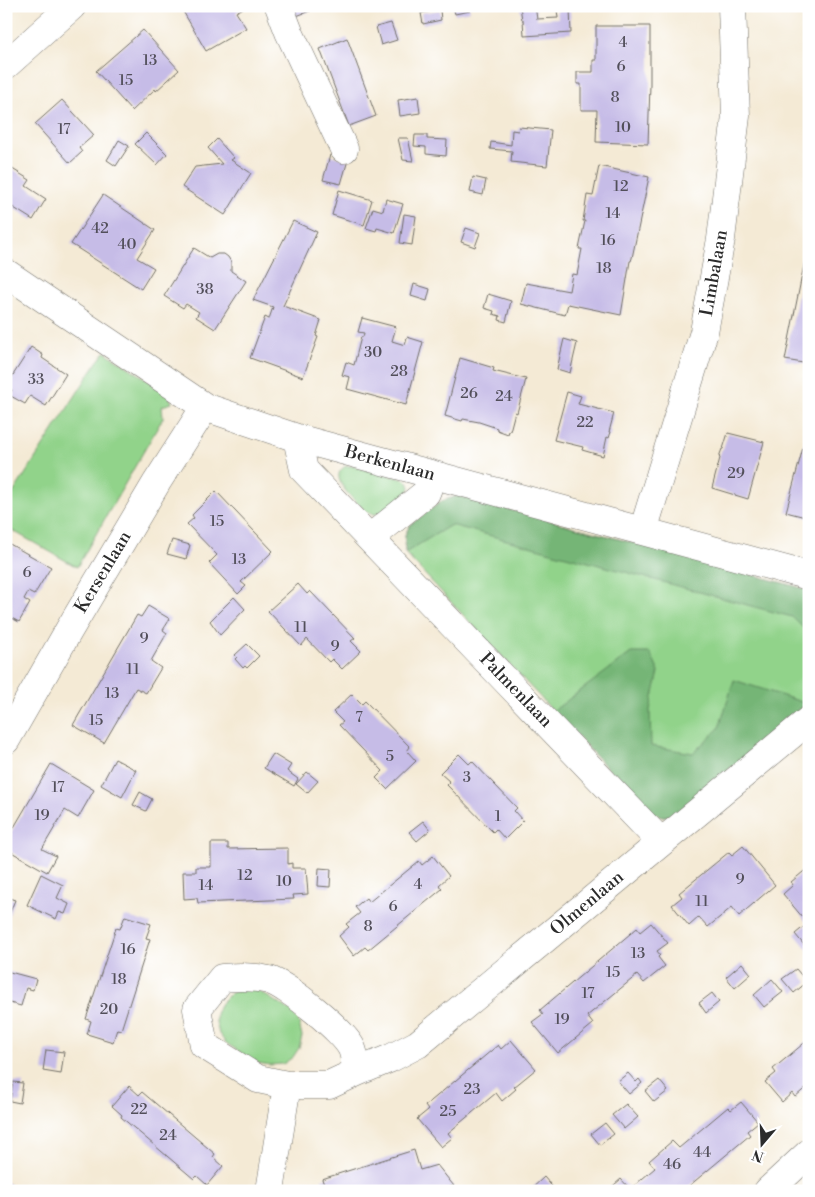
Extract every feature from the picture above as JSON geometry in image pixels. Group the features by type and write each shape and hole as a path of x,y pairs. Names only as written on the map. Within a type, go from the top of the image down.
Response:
{"street":[{"path":"6,65 72,6"},
{"path":"279,6 289,32 344,149"},
{"name":"Limbalaan","path":"643,531 704,332 721,239 736,116 732,6"},
{"name":"Berkenlaan","path":"6,273 206,407 297,438 809,576"},
{"name":"Kersenlaan","path":"6,740 152,490 206,407"},
{"name":"Palmenlaan","path":"297,438 304,470 661,842"},
{"path":"370,538 426,493 433,475"},
{"name":"Olmenlaan","path":"357,1072 352,1049 340,1033 297,995 270,980 243,976 222,978 197,1009 204,1044 258,1078 286,1085 330,1085 391,1058 418,1044 809,720"},
{"path":"270,1191 286,1085"},
{"path":"768,1191 809,1153"}],"green space":[{"path":"105,352 168,393 172,403 162,406 163,418 77,567 6,527 6,504"},
{"path":"346,466 403,479 408,482 410,487 408,492 386,510 377,514 371,514 355,501 340,482 340,471"},
{"path":"458,496 809,590 809,703 673,816 662,816 553,711 405,553 405,535 410,525 442,501"},
{"path":"458,496 809,590 809,634 792,617 451,525 405,553 405,535 410,525 442,501"},
{"path":"631,653 650,653 659,672 650,710 651,746 693,753 719,728 734,680 808,704 673,816 662,816 649,812 553,711"},
{"path":"239,989 252,989 260,992 292,1012 299,1023 302,1036 299,1048 293,1057 283,1064 257,1063 226,1043 219,1034 216,1014 221,1003 230,994"}],"building":[{"path":"180,6 247,6 236,12 246,28 206,51"},
{"path":"287,6 323,6 291,18"},
{"path":"453,6 469,6 470,11 455,14"},
{"path":"520,6 535,6 537,19 558,18 557,10 570,9 571,33 524,36"},
{"path":"440,10 441,20 423,24 421,13"},
{"path":"391,23 397,40 381,45 376,27"},
{"path":"596,26 650,26 648,144 596,142 597,110 581,110 581,84 577,84 577,72 593,72 593,60 596,60"},
{"path":"143,30 179,70 132,111 96,71"},
{"path":"347,38 376,116 349,126 320,49"},
{"path":"418,97 420,113 400,116 398,100"},
{"path":"62,100 94,135 79,148 82,152 70,163 35,124"},
{"path":"519,127 551,130 547,166 511,162 512,151 490,149 491,142 511,145 512,130 518,131"},
{"path":"146,133 167,154 157,165 135,144"},
{"path":"415,135 427,135 427,139 447,140 446,156 426,154 426,147 414,146"},
{"path":"398,138 408,138 413,161 403,160"},
{"path":"217,139 234,158 231,160 251,173 225,215 182,187 195,167 222,164 208,148"},
{"path":"119,140 129,146 116,166 107,160"},
{"path":"330,155 348,160 341,184 323,180"},
{"path":"6,165 30,180 26,186 46,199 33,220 6,203"},
{"path":"599,166 649,177 630,261 621,315 568,304 565,315 521,304 526,283 569,291 572,274 577,275 582,249 579,249 585,221 583,221 587,195 593,196"},
{"path":"473,177 486,180 483,195 470,192"},
{"path":"339,190 372,200 364,225 332,215"},
{"path":"103,195 155,230 137,258 154,268 141,289 71,244"},
{"path":"386,199 403,204 394,233 377,228 376,231 366,228 373,208 383,211"},
{"path":"404,214 416,216 412,245 400,243"},
{"path":"293,221 317,232 283,306 321,320 316,336 318,337 303,377 250,358 265,317 269,319 273,307 253,300"},
{"path":"466,228 480,233 475,247 461,242"},
{"path":"809,245 809,364 785,360"},
{"path":"194,248 210,258 217,254 224,254 231,262 231,271 246,281 215,329 196,317 199,312 186,304 183,308 164,296"},
{"path":"414,284 430,289 427,301 411,296"},
{"path":"488,294 511,301 506,322 499,320 500,316 493,314 494,311 484,308"},
{"path":"362,318 396,327 392,341 405,345 407,337 423,342 406,405 347,389 350,377 342,375 346,362 354,365 361,337 363,337 364,333 358,332"},
{"path":"564,339 577,343 570,373 557,369"},
{"path":"31,347 43,355 42,358 66,374 46,406 30,396 25,404 9,395 12,390 6,386"},
{"path":"460,358 494,368 493,371 526,379 517,413 515,412 508,434 479,422 463,419 462,421 445,416"},
{"path":"567,392 581,396 578,404 614,413 609,432 611,432 609,438 607,437 603,456 582,450 583,447 554,440"},
{"path":"728,433 764,442 748,499 712,488 719,457"},
{"path":"805,440 809,441 809,518 786,512"},
{"path":"216,491 273,551 241,582 246,586 238,594 209,563 217,555 187,524 194,518 192,515"},
{"path":"172,540 190,545 186,559 167,554"},
{"path":"6,542 51,567 34,595 28,592 24,599 30,603 19,622 6,615"},
{"path":"298,584 307,594 310,591 355,638 351,641 361,651 342,669 332,659 329,662 307,639 301,646 268,611"},
{"path":"234,597 245,609 220,635 210,621"},
{"path":"148,606 170,619 163,630 167,633 151,661 161,668 146,693 136,688 104,743 73,725 137,615 141,617"},
{"path":"247,644 259,656 247,668 245,666 243,668 235,659 237,657 235,655"},
{"path":"352,694 362,704 365,701 410,747 407,751 416,761 387,789 376,778 383,771 339,725 343,722 333,712"},
{"path":"273,754 291,765 287,771 298,779 294,786 264,768"},
{"path":"459,754 469,764 472,761 517,808 514,811 523,821 505,839 496,829 493,832 447,785 450,782 440,773"},
{"path":"115,759 136,770 122,797 101,785"},
{"path":"51,764 94,790 78,818 65,810 42,849 56,856 47,872 6,849 6,841"},
{"path":"307,772 318,781 307,793 296,784"},
{"path":"140,792 152,799 146,811 133,805"},
{"path":"423,821 430,830 417,841 409,832"},
{"path":"211,843 228,843 228,849 288,848 288,864 292,863 292,868 306,868 308,894 293,895 294,899 198,903 197,898 184,899 183,872 196,872 196,867 211,867"},
{"path":"743,846 775,885 739,916 732,907 708,927 699,917 689,926 672,905 682,897 679,893 729,852 732,855"},
{"path":"433,856 449,876 439,885 442,889 368,950 365,947 354,956 339,936 349,927 346,924 360,913 355,907 366,898 369,902 419,861 422,865"},
{"path":"809,867 809,925 783,894 793,885 791,882"},
{"path":"319,868 331,869 330,887 318,886"},
{"path":"41,874 63,885 57,898 69,904 65,914 59,912 56,919 27,905"},
{"path":"6,897 15,900 6,922"},
{"path":"125,916 151,924 146,938 150,939 121,1030 117,1029 113,1042 87,1034 91,1021 86,1019 116,928 120,929"},
{"path":"651,923 668,943 657,951 660,955 658,957 665,966 644,983 637,975 587,1016 593,1024 558,1053 532,1022 543,1014 540,1010 637,928 640,932"},
{"path":"806,925 809,928 809,951 795,934"},
{"path":"742,963 751,974 735,988 726,977"},
{"path":"796,969 807,982 794,993 782,979"},
{"path":"6,971 36,979 33,990 26,988 21,1006 6,1002"},
{"path":"772,979 783,992 764,1007 754,995"},
{"path":"712,993 719,1002 706,1013 699,1003"},
{"path":"809,1039 809,1085 795,1097 792,1093 782,1102 765,1082 776,1073 773,1069"},
{"path":"511,1040 536,1069 514,1087 516,1089 502,1101 496,1093 448,1133 452,1138 441,1147 417,1119 428,1110 425,1106 498,1045 501,1049"},
{"path":"46,1050 64,1052 61,1074 43,1071"},
{"path":"628,1073 636,1082 639,1079 642,1083 629,1094 618,1081"},
{"path":"659,1080 668,1091 654,1102 645,1091"},
{"path":"13,1082 23,1083 20,1103 10,1101"},
{"path":"129,1086 139,1095 142,1092 215,1154 213,1157 223,1166 207,1185 197,1176 194,1179 121,1117 122,1115 112,1106"},
{"path":"741,1102 758,1122 747,1131 750,1135 683,1191 607,1191 621,1179 630,1189 655,1168 649,1161 672,1141 679,1148 728,1107 731,1110"},
{"path":"626,1104 638,1117 624,1129 612,1115"},
{"path":"605,1123 614,1134 600,1145 591,1134"},
{"path":"414,1150 420,1170 437,1165 454,1186 450,1187 451,1191 326,1191 322,1179"},
{"path":"544,1177 556,1191 529,1191"},
{"path":"6,1182 18,1191 6,1191"}]}
